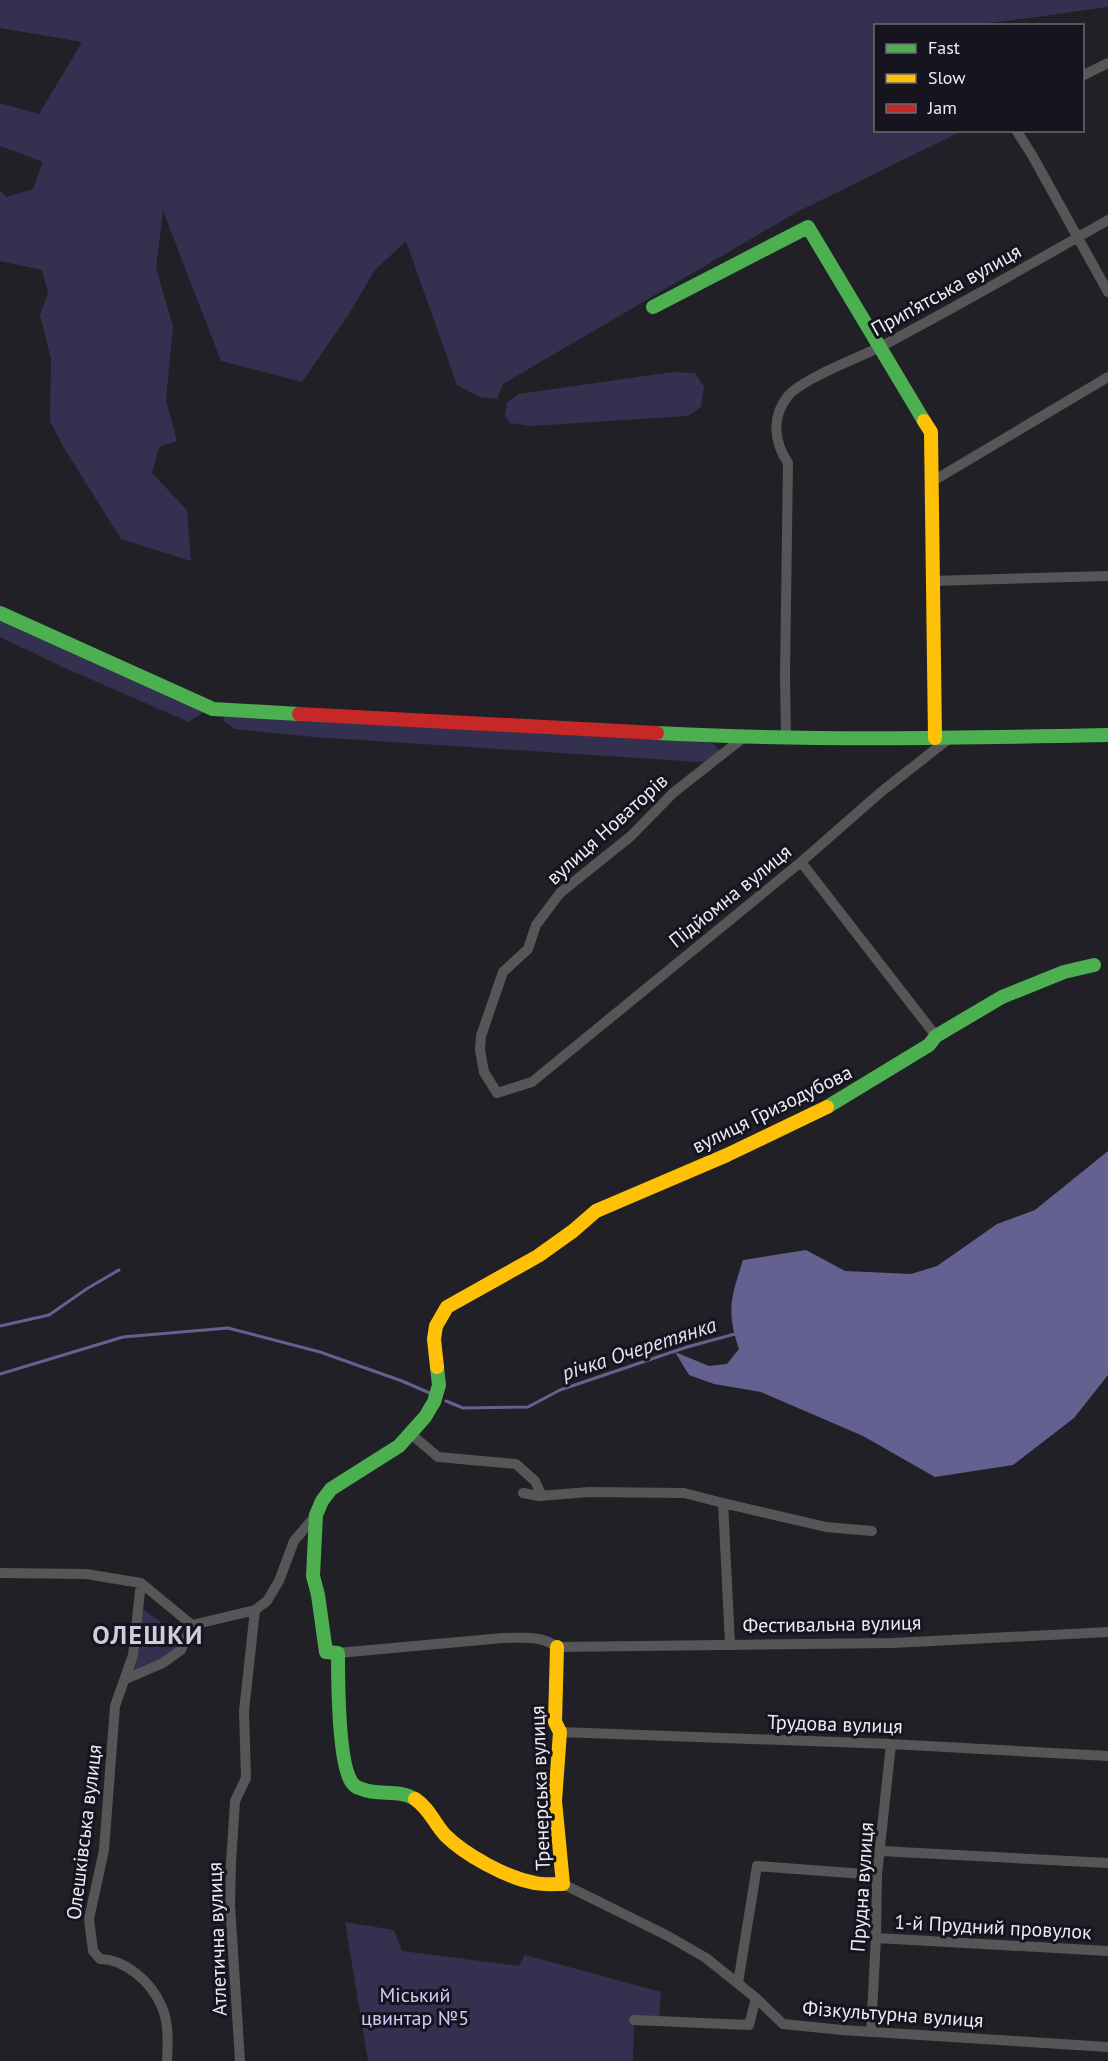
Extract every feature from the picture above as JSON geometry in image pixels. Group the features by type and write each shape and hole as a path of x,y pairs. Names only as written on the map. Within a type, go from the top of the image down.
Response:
{"street":[{"path":"1084,75 1108,63"},
{"path":"1017,132 1108,292"},
{"name":"Прип’ятська вулиця","path":"786,738 788,463 780,451 776,428 778,411 798,386 879,347 1108,220"},
{"path":"653,307 808,227 931,432 935,738"},
{"path":"933,481 1108,377"},
{"path":"932,581 1108,576"},
{"path":"0,613 213,709 743,738 1108,735"},
{"name":"Підйомна вулиця","path":"532,1083 801,862 881,792 951,737"},
{"name":"вулиця Новаторів","path":"532,1083 497,1093 484,1072 480,1050 481,1036 504,972 528,949 536,925 560,893 631,836 673,793 743,738"},
{"path":"801,862 936,1036"},
{"name":"вулиця Гризодубова","path":"411,1434 434,1402 439,1384 434,1339 436,1326 447,1307 538,1256 573,1232 596,1211 727,1155 838,1102 929,1044 936,1036 1002,997 1064,972 1094,965"},
{"path":"192,1625 255,1610 267,1601 279,1581 294,1541 316,1515 331,1489 399,1446 411,1434 438,1457 516,1464 535,1481 542,1496"},
{"path":"523,1493 542,1496 589,1492 684,1493 826,1527 872,1531"},
{"path":"723,1503 730,1644"},
{"path":"316,1515 313,1576 326,1652 338,1653"},
{"path":"0,1573 86,1574 141,1582 192,1625"},
{"name":"Олешківська вулиця","path":"141,1582 133,1655 115,1706 104,1850 88,1919 93,1951 100,1959 121,1963 134,1971 149,1986 162,2005 166,2022 167,2061"},
{"name":"Атлетична вулиця","path":"240,2061 230,1905 231,1863 236,1801 246,1778 244,1711 255,1610"},
{"path":"126,1679 163,1663 181,1650 192,1625"},
{"name":"Фестивальна вулиця","path":"338,1653 503,1638 548,1640 557,1647 893,1643 1108,1632"},
{"name":"Тренерська вулиця","path":"338,1653 345,1757 351,1781 363,1791 408,1794 423,1802 434,1823 446,1836 472,1855 526,1881 546,1885 563,1884 556,1836 555,1801 560,1732 555,1722 557,1647"},
{"name":"Трудова вулиця","path":"560,1732 891,1744 1108,1756"},
{"name":"Прудна вулиця","path":"871,2032 877,1875 891,1744"},
{"path":"881,1851 1108,1863"},
{"path":"738,1983 757,1866 877,1875"},
{"name":"Фізкультурна вулиця","path":"563,1884 668,1935 706,1958 756,1998 783,2024 1108,2047"},
{"name":"1-й Прудний провулок","path":"876,1938 1108,1951"},
{"path":"634,2020 749,2025 756,1998"}],"green space":[{"path":"0,0 1108,0 1108,7 984,24 874,24 874,132 960,132 797,212 503,384 497,399 479,397 457,385 406,241 375,270 349,314 302,382 221,361 163,211 156,268 173,326 166,400 177,441 159,447 152,473 187,510 191,561 121,539 64,448 50,421 51,359 40,315 48,293 42,270 0,261 0,190 6,197 33,189 43,162 0,146 0,103 39,114 82,42 0,28"},
{"path":"673,372 695,373 704,387 701,407 688,416 531,426 510,423 505,416 507,403 518,394"},
{"path":"0,616 205,711 189,722 67,669 0,637"},
{"path":"224,716 712,743 719,750 711,761 699,762 314,737 235,729 223,721"},
{"path":"140,1607 185,1640 181,1650 126,1679"},
{"name":"Міський цвинтар №5","path":"345,1922 394,1930 402,1951 519,1966 525,1955 661,1992 659,2020 634,2020 633,2061 368,2061"}],"shaded area":[{"path":"1108,1151 1108,1375 1074,1418 1013,1465 935,1477 863,1436 761,1392 714,1384 689,1375 675,1352 709,1366 727,1364 739,1349 731,1314 735,1284 743,1260 806,1250 845,1271 911,1274 937,1266 997,1224 1035,1210"}],"waterway":[{"path":"0,1326 49,1315 119,1270"},
{"name":"річка Очеретянка","path":"0,1374 123,1337 228,1328 320,1352 432,1394"},
{"name":"річка Очеретянка","path":"446,1401 463,1408 528,1407 560,1390 687,1347 735,1334"}],"traffic: fast":[{"path":"653,307 808,227 924,421"},
{"path":"0,613 213,709 299,714"},
{"path":"657,733 826,738 1108,735"},
{"path":"827,1107 929,1045 936,1036 1002,997 1064,972 1094,965"},
{"path":"415,1799 402,1794 359,1788 354,1785 347,1771 341,1738 338,1653 326,1652 313,1576 316,1515 331,1489 399,1446 425,1417 434,1402 439,1385 437,1367"}],"traffic: slow":[{"path":"924,421 931,432 935,738"},
{"path":"437,1367 434,1339 436,1326 447,1307 538,1256 596,1211 727,1155 827,1107"},
{"path":"415,1799 453,1843 487,1865 524,1880 542,1884 563,1884 555,1801 560,1732 555,1722 557,1647"}],"traffic: jam":[{"path":"299,714 657,733"}],"district":[{"name":"ОЛЕШКИ","path":"148,1635"}]}
